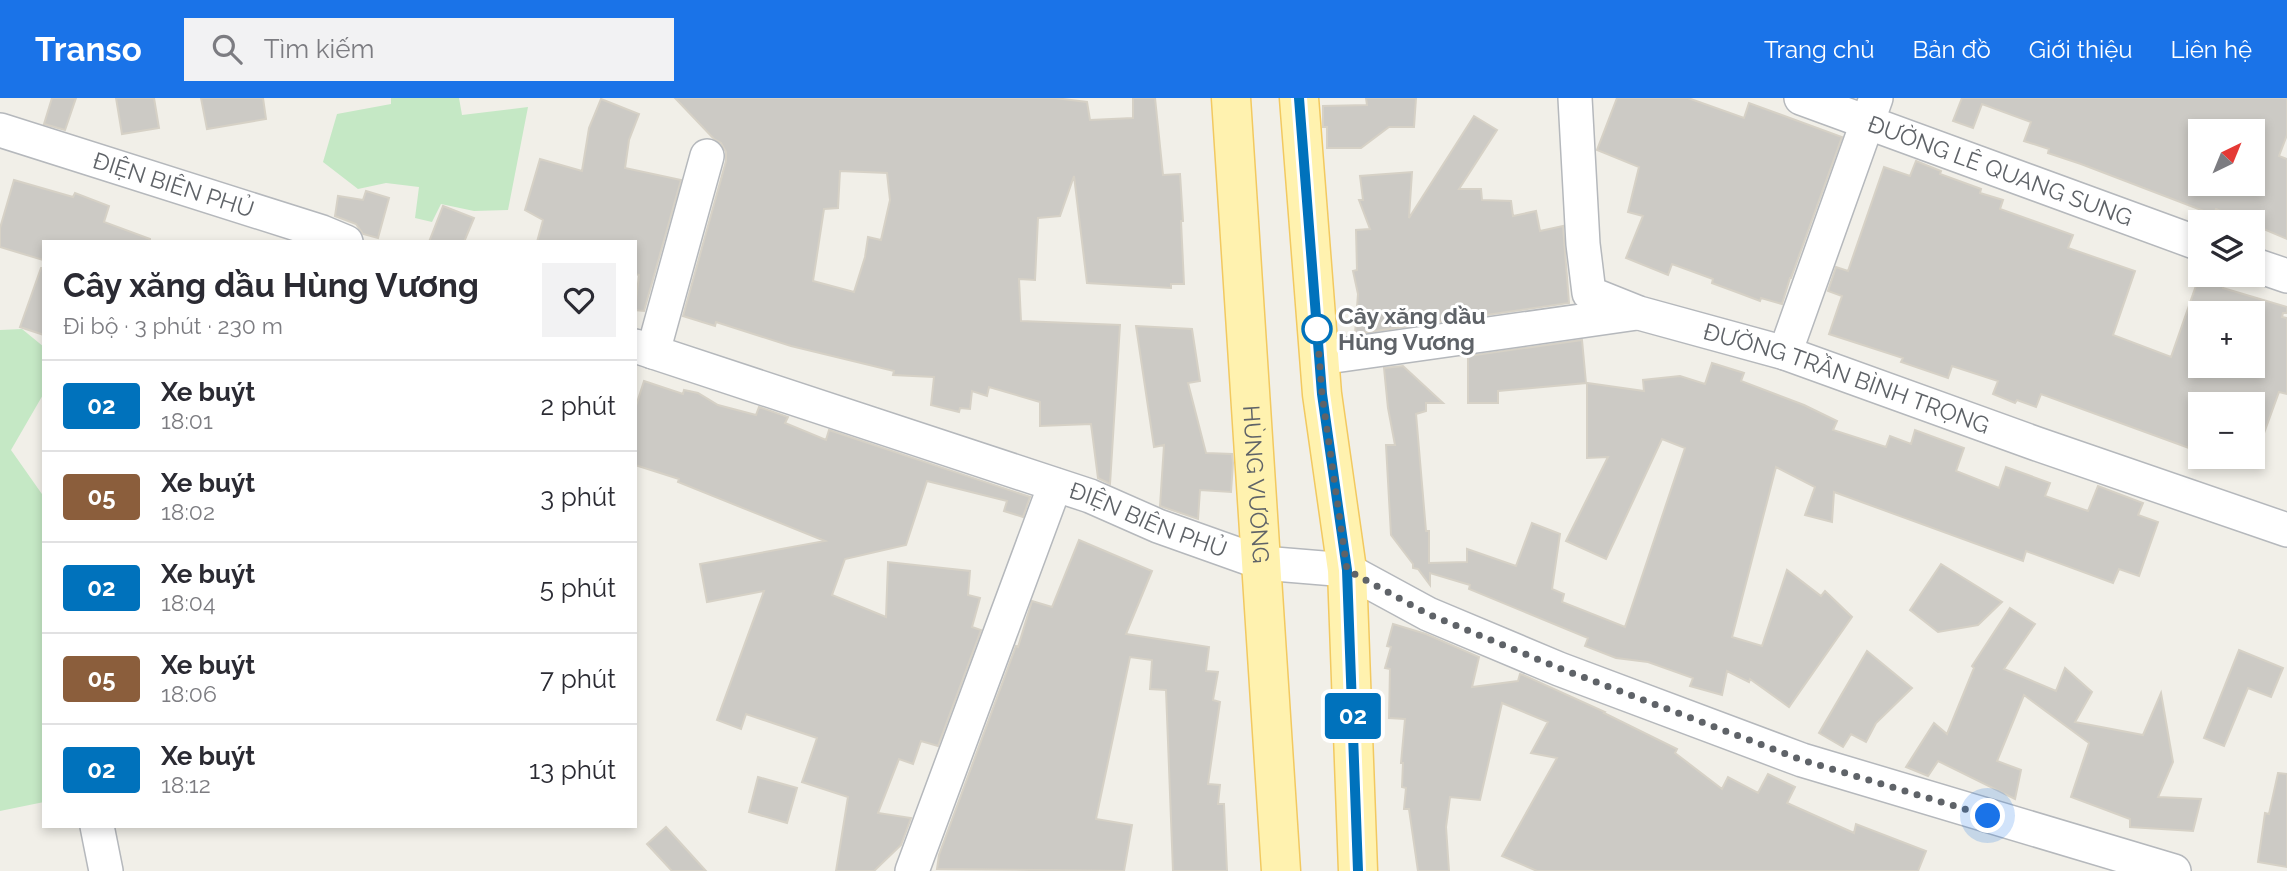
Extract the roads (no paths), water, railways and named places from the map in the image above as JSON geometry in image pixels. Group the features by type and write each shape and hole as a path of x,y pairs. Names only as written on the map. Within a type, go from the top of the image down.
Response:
{"main road":[{"name":"HÙNG VƯƠNG","path":"1231,98 1281,871"},
{"path":"1299,98 1322,394 1347,570 1358,871"}],"street":[{"name":"ĐƯỜNG TRẦN BÌNH TRỌNG","path":"1575,98 1583,244 1589,293 1639,313 1785,353 2037,444 2284,520"},
{"name":"ĐƯỜNG LÊ QUANG SUNG","path":"1801,98 1872,110 2188,239"},
{"path":"1785,353 1872,110"},
{"name":"ĐIỆN BIÊN PHỦ","path":"0,130 329,238"},
{"path":"644,349 707,156"},
{"path":"2265,268 2287,276"},
{"path":"1320,358 1639,313"},
{"name":"ĐIỆN BIÊN PHỦ","path":"644,349 1090,496 1158,526 1262,563 1347,570 1428,614 1559,668 1802,760 2174,871"},
{"path":"912,871 1055,485"},
{"path":"97,828 106,871"}],"place":[{"name":"Cây xăng dầu Hùng Vương","path":"1317,329"}]}
